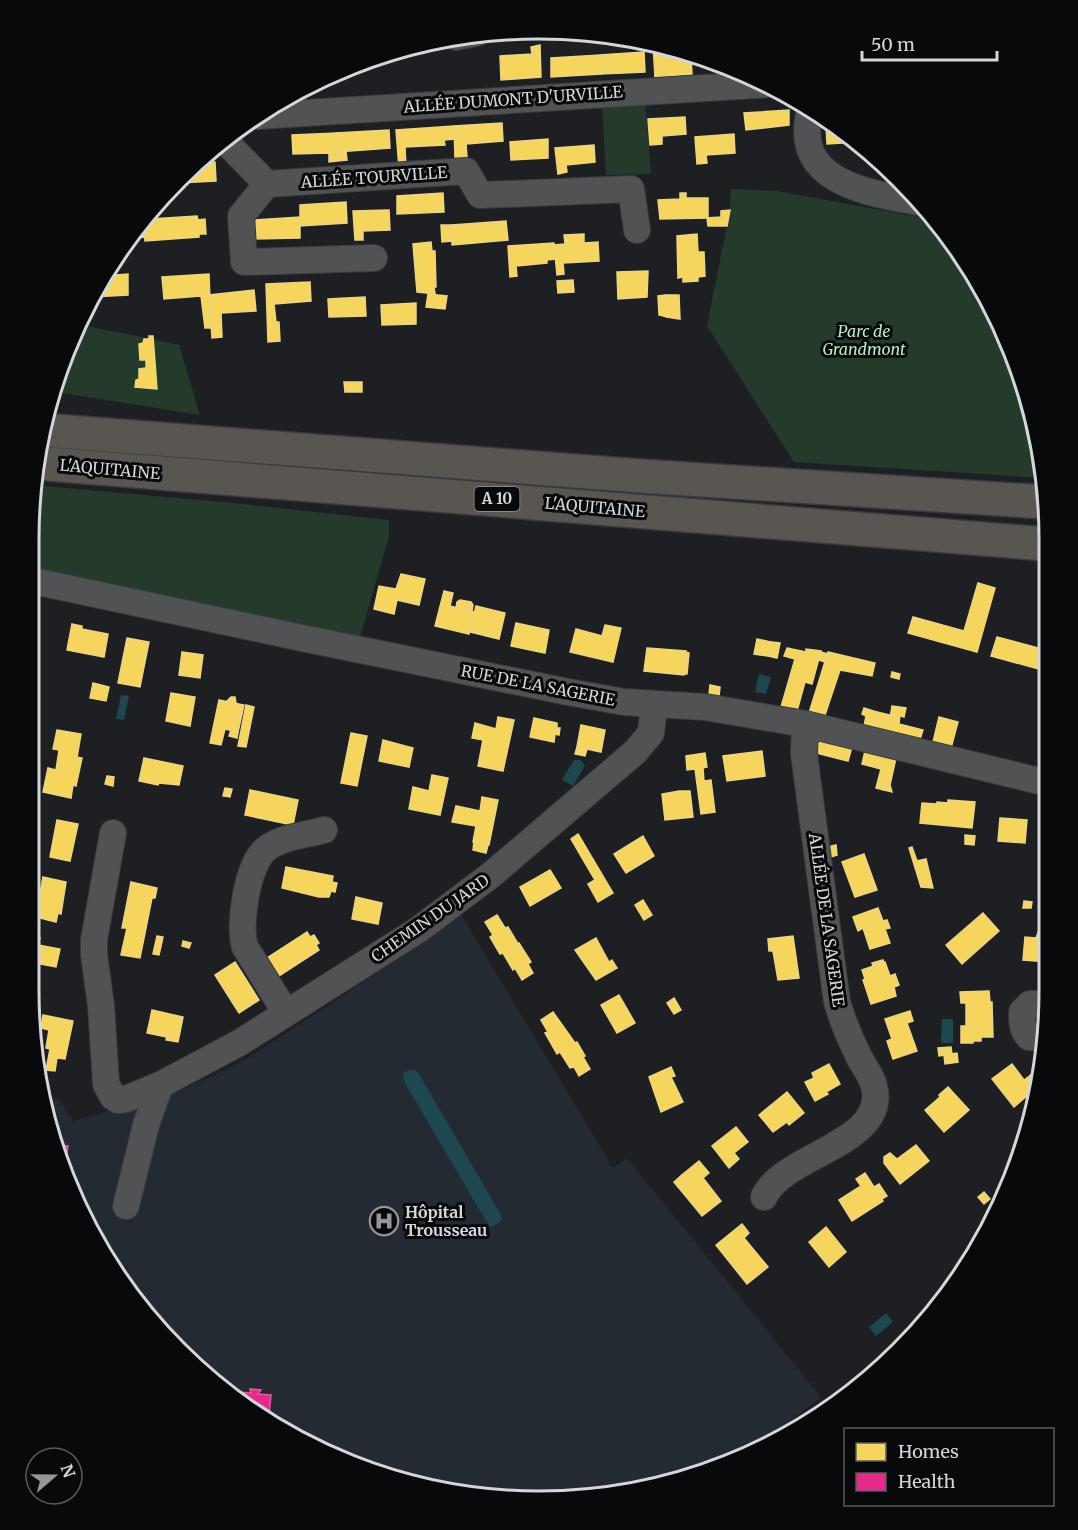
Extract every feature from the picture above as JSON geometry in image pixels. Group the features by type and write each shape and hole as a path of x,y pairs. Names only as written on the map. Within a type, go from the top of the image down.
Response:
{"highway":[{"path":"56,412 156,439"},
{"name":"L'AQUITAINE","path":"51,431 640,476 1038,502"},
{"name":"L'AQUITAINE","path":"45,464 1039,543"},
{"path":"42,483 157,473"}],"street":[{"name":"ALLÉE DUMONT D'URVILLE","path":"274,115 748,85"},
{"path":"808,118 808,136 812,150 818,163 830,175 858,190 906,200"},
{"path":"230,146 267,184 241,216 244,262 374,258"},
{"name":"ALLÉE TOURVILLE","path":"267,184 466,171 480,195 631,189 637,231"},
{"name":"RUE DE LA SAGERIE","path":"39,582 568,692 624,702 705,707 805,724 1039,781"},
{"name":"CHEMIN DU JARD","path":"113,833 94,940 94,955 101,1006 106,1084 113,1097 118,1100 160,1085 239,1043 418,930 500,867 645,743 651,733 654,705"},
{"name":"ALLÉE DE LA SAGERIE","path":"764,1197 773,1182 862,1128 873,1112 876,1098 874,1084 845,1029 837,1002 804,754 805,724"},
{"path":"286,1013 245,947 243,921 249,885 254,867 264,851 280,842 324,830"},
{"path":"1037,1037 1029,1037 1025,1033 1022,1025 1022,1012 1030,1004 1039,1004"},
{"path":"126,1206 143,1135 160,1085"}],"shaded area":[{"name":"Hôpital Trousseau","path":"461,914 613,1168 627,1158 821,1397 781,1428 760,1439 730,1453 668,1474 604,1487 572,1490 506,1490 474,1487 410,1474 378,1464 348,1453 289,1424 261,1407 209,1367 163,1321 123,1269 91,1212 66,1152 50,1095 59,1100 73,1121 179,1091 240,1063 423,943"}],"green space":[{"path":"645,99 651,174 606,175 602,103"},
{"name":"Parc de Grandmont","path":"731,189 777,191 922,218 955,261 972,289 1001,348 1022,410 1035,477 794,462 707,326 730,210"},
{"path":"87,326 179,345 200,415 61,393"},
{"path":"42,486 389,520 389,536 359,641 194,601 39,569"}],"water":[{"path":"759,674 771,677 766,694 755,692"},
{"path":"121,695 129,696 124,720 116,719"},
{"path":"574,760 581,760 585,766 573,786 562,780"},
{"path":"942,1019 953,1019 953,1043 941,1043"},
{"path":"415,1070 419,1074 501,1215 502,1220 492,1227 489,1226 405,1083 404,1073"},
{"path":"886,1313 893,1322 876,1336 869,1327"}],"building: Homes":[{"path":"540,45 541,77 501,80 500,56 532,54 531,47"},
{"path":"644,52 645,72 601,74 600,55"},
{"path":"654,53 662,55 662,58 673,58 691,63 692,74 655,77"},
{"path":"600,55 601,74 551,77 551,58"},
{"path":"662,55 674,58 662,58"},
{"path":"789,110 789,125 746,130 744,113"},
{"path":"685,117 686,134 662,136 662,144 650,145 648,119"},
{"path":"502,123 503,141 466,144 467,157 455,158 454,126"},
{"path":"454,126 455,139 444,140 445,145 405,147 406,167 399,168 396,130"},
{"path":"389,130 390,148 337,152 336,133"},
{"path":"826,130 844,143 827,144"},
{"path":"336,133 337,161 329,162 329,153 293,154 292,135"},
{"path":"734,134 735,153 706,155 707,163 697,164 695,137"},
{"path":"548,139 548,158 511,160 510,142"},
{"path":"594,145 595,162 566,165 567,172 558,174 555,148"},
{"path":"346,151 347,160 338,161 337,152"},
{"path":"215,162 216,181 188,183 209,163"},
{"path":"443,193 444,212 397,214 397,196"},
{"path":"680,193 686,193 686,198 708,198 708,218 660,219 658,200 680,199"},
{"path":"346,202 347,223 300,226 300,205"},
{"path":"389,210 390,230 363,231 363,240 355,240 353,211"},
{"path":"730,210 727,226 708,226 707,218 721,217 721,211"},
{"path":"197,216 198,220 205,219 206,234 199,234 199,237 145,241 144,232 155,219"},
{"path":"300,217 300,238 254,239 253,220"},
{"path":"506,221 508,240 452,245 452,225"},
{"path":"441,225 452,225 452,241 442,242"},
{"path":"584,234 584,243 598,242 599,261 563,263 564,274 557,275 554,245 565,244 564,235"},
{"path":"697,234 698,252 704,252 705,276 698,277 698,281 683,282 683,277 678,278 677,236"},
{"path":"431,242 432,251 435,251 435,294 417,292 413,244"},
{"path":"554,243 556,259 547,260 547,263 516,266 517,276 510,277 508,246"},
{"path":"648,271 647,297 618,299 617,272"},
{"path":"128,274 128,295 102,296 106,289 114,275"},
{"path":"209,274 211,328 205,328 201,296 164,299 162,277"},
{"path":"573,280 574,292 558,293 557,281"},
{"path":"310,282 311,301 274,304 276,322 279,322 280,341 268,342 266,284"},
{"path":"254,290 256,311 221,313 222,337 212,338 209,295"},
{"path":"428,294 447,296 445,309 426,307"},
{"path":"665,295 667,317 659,315 658,296"},
{"path":"665,295 679,295 680,319 667,317"},
{"path":"365,297 366,316 329,317 328,299"},
{"path":"416,303 416,324 382,325 381,305"},
{"path":"149,336 153,336 157,389 135,387 136,380 139,379 139,369 146,368 146,360 140,360 139,344 143,343 144,339 149,339"},
{"path":"344,382 362,382 362,392 345,392"},
{"path":"401,574 425,579 419,605 397,600 394,614 374,609 379,586 396,589"},
{"path":"978,583 995,588 977,652 908,633 913,617 964,631"},
{"path":"444,591 453,593 450,606 474,612 469,634 435,626"},
{"path":"460,600 471,602 472,611 456,608"},
{"path":"476,606 505,613 499,639 470,632"},
{"path":"516,623 549,630 545,653 511,646"},
{"path":"72,624 82,626 82,629 108,634 104,657 67,650"},
{"path":"605,625 621,628 613,662 570,652 576,629 602,636"},
{"path":"997,637 1039,648 1039,669 991,656"},
{"path":"127,638 149,642 140,687 118,683"},
{"path":"757,639 771,642 768,656 754,654"},
{"path":"771,642 780,643 777,658 768,656"},
{"path":"647,648 686,651 684,675 644,671"},
{"path":"787,648 806,652 806,649 821,651 812,684 805,682 797,711 781,707 795,659 784,656"},
{"path":"182,652 203,655 200,678 179,675"},
{"path":"686,652 689,653 687,674 684,674"},
{"path":"821,652 828,654 825,662 819,660"},
{"path":"828,652 875,663 872,676 840,670 824,718 809,713"},
{"path":"892,672 900,674 899,679 891,677"},
{"path":"93,683 109,687 106,701 90,698"},
{"path":"710,685 720,687 719,696 709,694"},
{"path":"171,693 195,697 190,726 166,721"},
{"path":"235,697 236,703 227,701"},
{"path":"219,700 244,705 238,732 225,729 221,745 210,743"},
{"path":"246,705 254,707 246,747 238,746"},
{"path":"892,706 906,708 904,717 891,713"},
{"path":"864,708 877,712 873,728 864,726 866,716 862,714"},
{"path":"877,712 890,715 887,731 873,728"},
{"path":"891,713 900,715 899,724 923,730 920,739 887,731"},
{"path":"498,717 514,720 503,771 478,766 483,740 472,738 475,723 496,729"},
{"path":"939,717 958,722 951,748 933,742"},
{"path":"534,718 557,723 557,728 560,728 559,735 555,734 554,742 530,737"},
{"path":"581,725 605,730 601,752 577,747"},
{"path":"57,730 81,734 77,757 82,758 71,798 43,792 48,768 56,770 59,750 53,749"},
{"path":"231,730 238,732 237,738 229,736"},
{"path":"351,733 367,736 357,786 341,783"},
{"path":"383,740 413,748 409,767 379,761"},
{"path":"820,740 852,747 848,761 816,753"},
{"path":"577,747 587,749 585,756 575,754"},
{"path":"762,751 765,776 727,781 723,756"},
{"path":"865,751 896,758 890,785 886,784 884,790 876,788 881,769 862,764"},
{"path":"705,753 707,767 703,768 704,781 711,780 715,812 701,814 695,769 687,770 686,756"},
{"path":"144,758 183,766 179,785 159,783 158,785 139,781"},
{"path":"432,775 448,778 440,815 409,809 413,787 429,791"},
{"path":"107,776 114,777 113,786 105,784"},
{"path":"886,784 890,785 892,792 884,790"},
{"path":"225,788 232,789 230,797 223,796"},
{"path":"250,790 298,800 293,825 245,815"},
{"path":"690,791 693,817 665,820 662,794"},
{"path":"482,797 498,800 489,845 473,842 476,826 452,822 456,806 480,811"},
{"path":"948,800 975,802 972,828 920,823 922,803 948,803"},
{"path":"1000,818 1027,820 1025,843 998,841"},
{"path":"57,820 78,824 70,861 50,857"},
{"path":"578,834 613,893 598,902 588,884 595,880 571,839"},
{"path":"965,835 975,836 974,845 965,844"},
{"path":"643,836 654,856 626,873 614,854"},
{"path":"474,842 488,845 486,853 473,850"},
{"path":"836,845 837,855 828,858 827,847"},
{"path":"912,847 917,861 926,859 933,888 921,887 909,848"},
{"path":"864,854 877,890 855,897 842,862"},
{"path":"286,867 333,876 332,882 337,883 335,892 331,891 329,897 319,897 282,888"},
{"path":"550,870 561,888 530,906 520,887"},
{"path":"43,877 66,882 61,914 58,913 56,922 39,918"},
{"path":"131,882 157,888 155,898 152,898 140,958 121,955 127,928 122,928"},
{"path":"356,897 382,903 378,924 352,919"},
{"path":"643,900 652,915 644,920 635,905"},
{"path":"1024,901 1032,902 1031,908 1023,908"},
{"path":"878,908 883,921 887,920 890,928 885,929 890,943 870,949 863,928 858,931 853,917"},
{"path":"983,913 999,931 962,964 946,945"},
{"path":"497,915 505,928 508,927 531,962 528,964 533,973 522,980 503,953 500,954 490,937 493,935 485,922"},
{"path":"1039,930 1039,961 1023,960 1025,937 1036,938"},
{"path":"307,932 310,937 314,935 319,943 316,945 319,950 279,976 267,958"},
{"path":"157,936 163,937 159,955 153,954"},
{"path":"793,936 799,978 778,980 773,951 769,951 768,939"},
{"path":"596,938 609,962 612,960 617,968 596,980 575,950"},
{"path":"183,941 191,943 189,948 182,946"},
{"path":"39,945 60,949 56,967 39,964"},
{"path":"883,960 884,963 873,966 872,963"},
{"path":"235,962 259,1000 239,1013 215,975"},
{"path":"885,962 890,976 895,974 899,985 894,987 896,996 871,1004 862,970"},
{"path":"989,991 990,1002 992,1002 993,1037 981,1037 981,1041 973,1041 973,1043 961,1043 961,1026 966,1026 966,1003 961,1003 960,992"},
{"path":"619,995 635,1023 617,1033 601,1005"},
{"path":"674,998 681,1010 674,1014 667,1003"},
{"path":"152,1010 183,1017 178,1042 166,1040 168,1033 148,1029"},
{"path":"910,1011 913,1021 907,1023 917,1051 893,1059 887,1041 892,1039 885,1019"},
{"path":"553,1012 585,1056 583,1057 590,1069 579,1076 574,1067 570,1068 560,1052 557,1054 545,1033 548,1032 541,1020"},
{"path":"43,1015 73,1021 65,1059 57,1058 55,1071 46,1070 50,1049 46,1048 49,1030 41,1028"},
{"path":"148,1029 168,1033 167,1037 147,1033"},
{"path":"951,1047 952,1054 939,1056 938,1048"},
{"path":"957,1053 958,1062 945,1064 944,1055"},
{"path":"829,1064 840,1084 815,1101 805,1082 814,1078 812,1073"},
{"path":"1012,1064 1024,1080 1027,1078 1030,1082 1028,1095 1014,1107 992,1079"},
{"path":"671,1067 675,1076 671,1077 683,1102 661,1112 649,1077"},
{"path":"948,1087 969,1110 944,1132 925,1110"},
{"path":"787,1092 804,1113 789,1125 787,1122 773,1132 759,1115"},
{"path":"736,1127 748,1142 734,1153 739,1159 729,1168 712,1146"},
{"path":"916,1145 929,1161 900,1184 884,1163 884,1157 890,1153 897,1159"},
{"path":"699,1161 709,1173 703,1178 721,1201 702,1216 678,1187 686,1181 682,1175"},
{"path":"865,1173 883,1201 852,1221 839,1200 861,1186 856,1179"},
{"path":"682,1175 686,1181 678,1187 674,1182"},
{"path":"879,1184 887,1196 882,1199 874,1187"},
{"path":"984,1192 990,1199 984,1204 978,1197"},
{"path":"742,1224 749,1233 744,1238 768,1267 747,1284 716,1245"},
{"path":"826,1227 846,1252 829,1267 809,1242"}],"building: Health":[{"path":"250,1389 261,1390 258,1394 271,1395 269,1412 241,1392 251,1393"}],"place":[{"name":"Hôpital Trousseau","path":"384,1221"}]}
